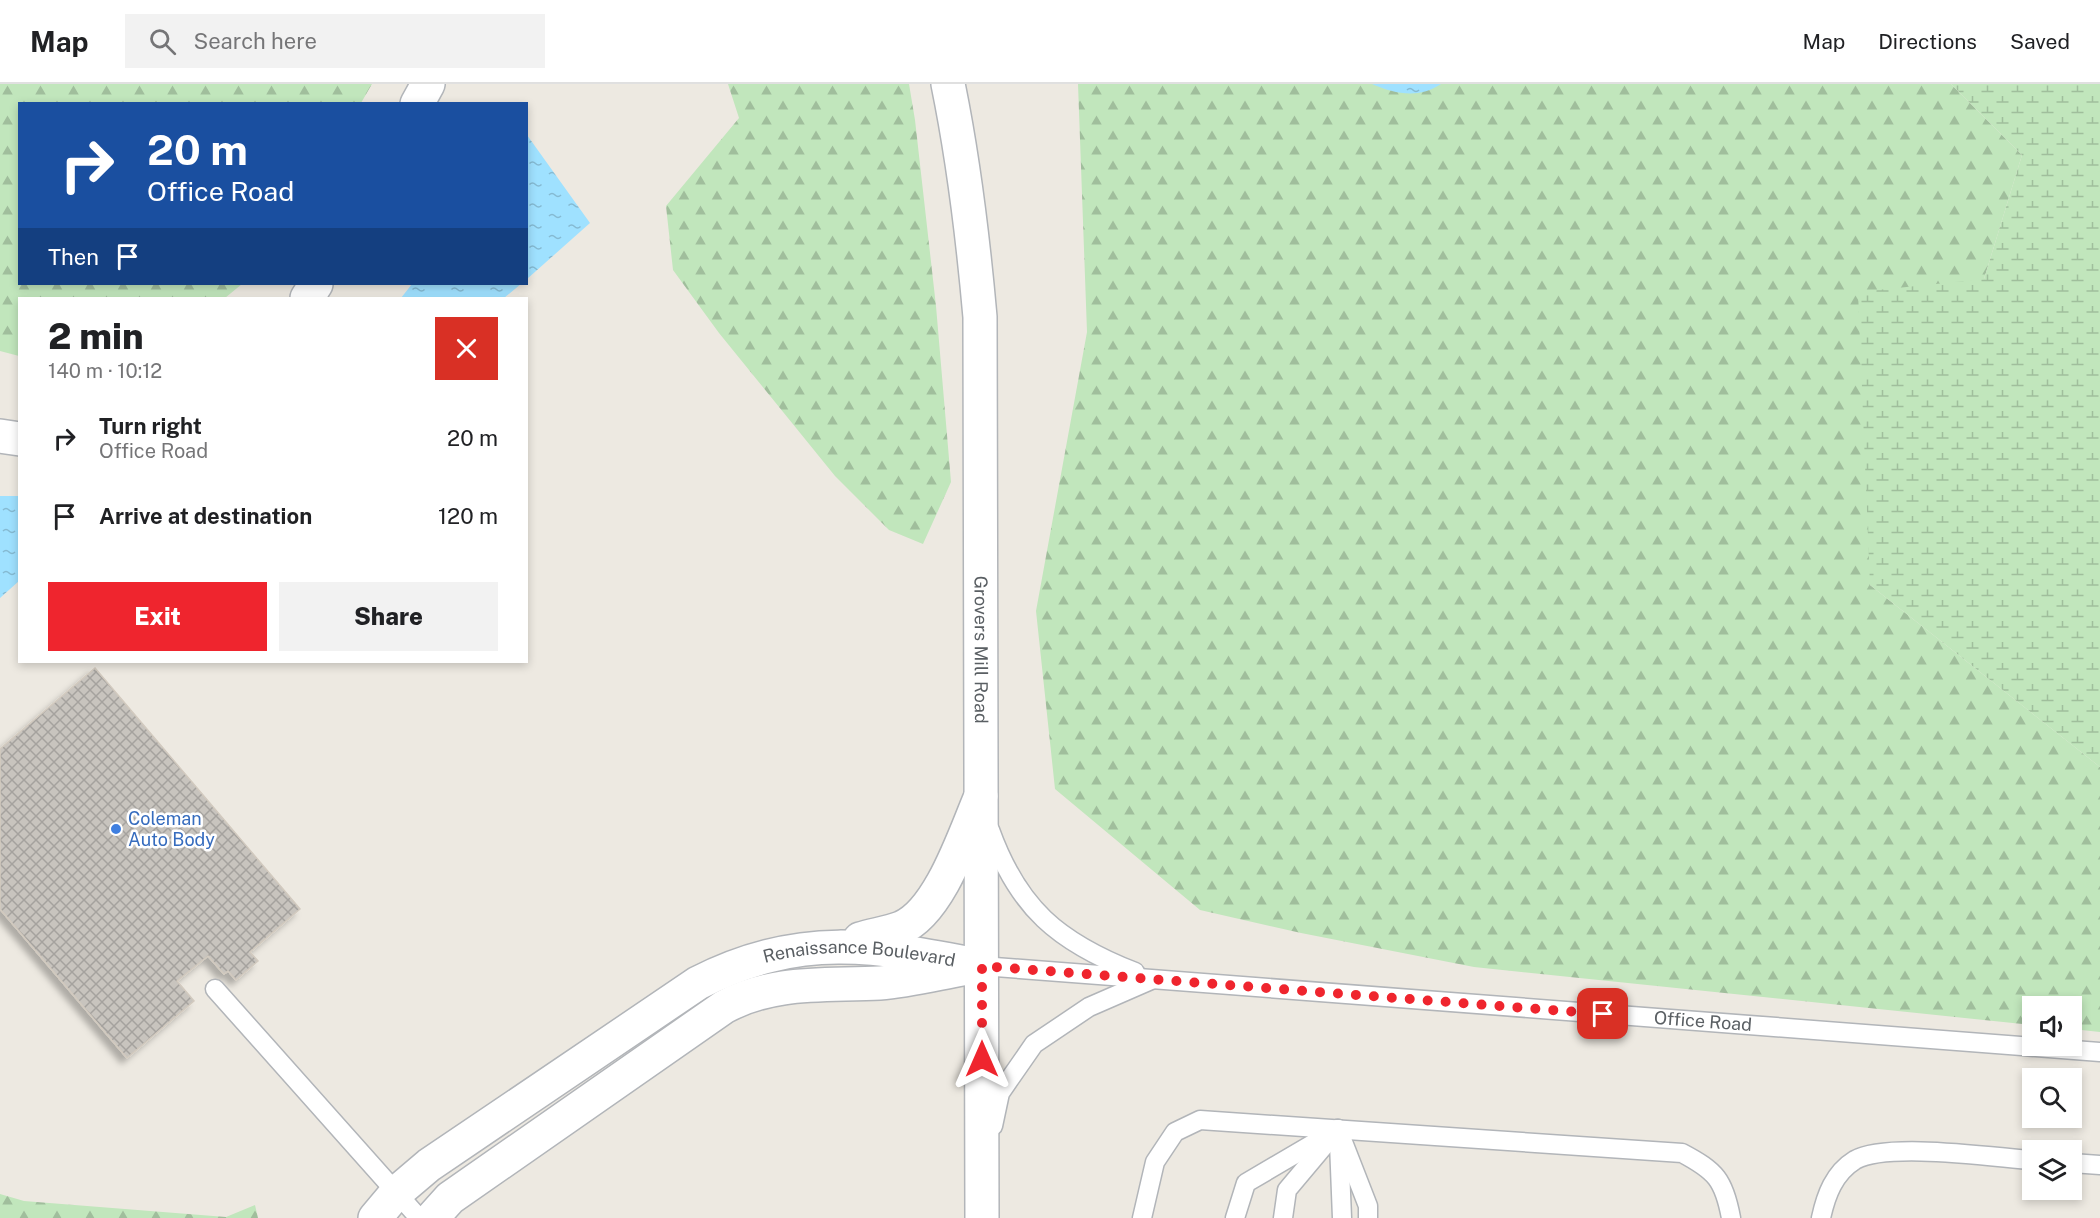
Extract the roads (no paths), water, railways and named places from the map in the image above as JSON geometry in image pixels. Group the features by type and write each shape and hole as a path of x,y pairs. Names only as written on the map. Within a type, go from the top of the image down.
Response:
{"street":[{"path":"418,102 428,84"},
{"name":"Grovers Mill Road","path":"948,84 962,154 972,224 980,317 982,1218"},
{"path":"0,436 18,439"},
{"path":"835,945 902,928 918,917 930,903 981,802"},
{"name":"Renaissance Boulevard","path":"375,1218 396,1193 429,1166 698,983 728,968 762,957 835,945 902,950 982,966"},
{"name":"Renaissance Boulevard","path":"432,1218 450,1198 724,1007 746,995 796,984 882,982 982,966"}],"lane":[{"path":"981,802 1001,862 1018,892 1050,924 1095,957 1153,980"},
{"name":"Office Road","path":"982,966 2100,1052"},
{"path":"982,1175 1000,1093 1034,1044 1089,1007 1153,980"},
{"path":"215,989 418,1218"},
{"path":"1143,1218 1155,1162 1175,1132 1200,1120 1682,1153 1710,1168 1726,1190 1731,1218"},
{"path":"1235,1218 1246,1183 1338,1129"},
{"path":"1283,1218 1287,1190 1338,1129"},
{"path":"1338,1129 1342,1218"},
{"path":"1338,1129 1368,1206 1368,1218"},
{"path":"1821,1218 1825,1200 1836,1176 1855,1160 1887,1150 2022,1159"},
{"path":"2082,1164 2100,1165"}],"water":[{"path":"1372,84 1441,84 1424,92 1407,93"},
{"path":"528,136 590,223 528,278"},
{"path":"411,285 520,285 505,297 402,297"},
{"path":"0,496 18,496 18,582 0,598"}],"place":[{"name":"Coleman Auto Body","path":"116,829"}]}
